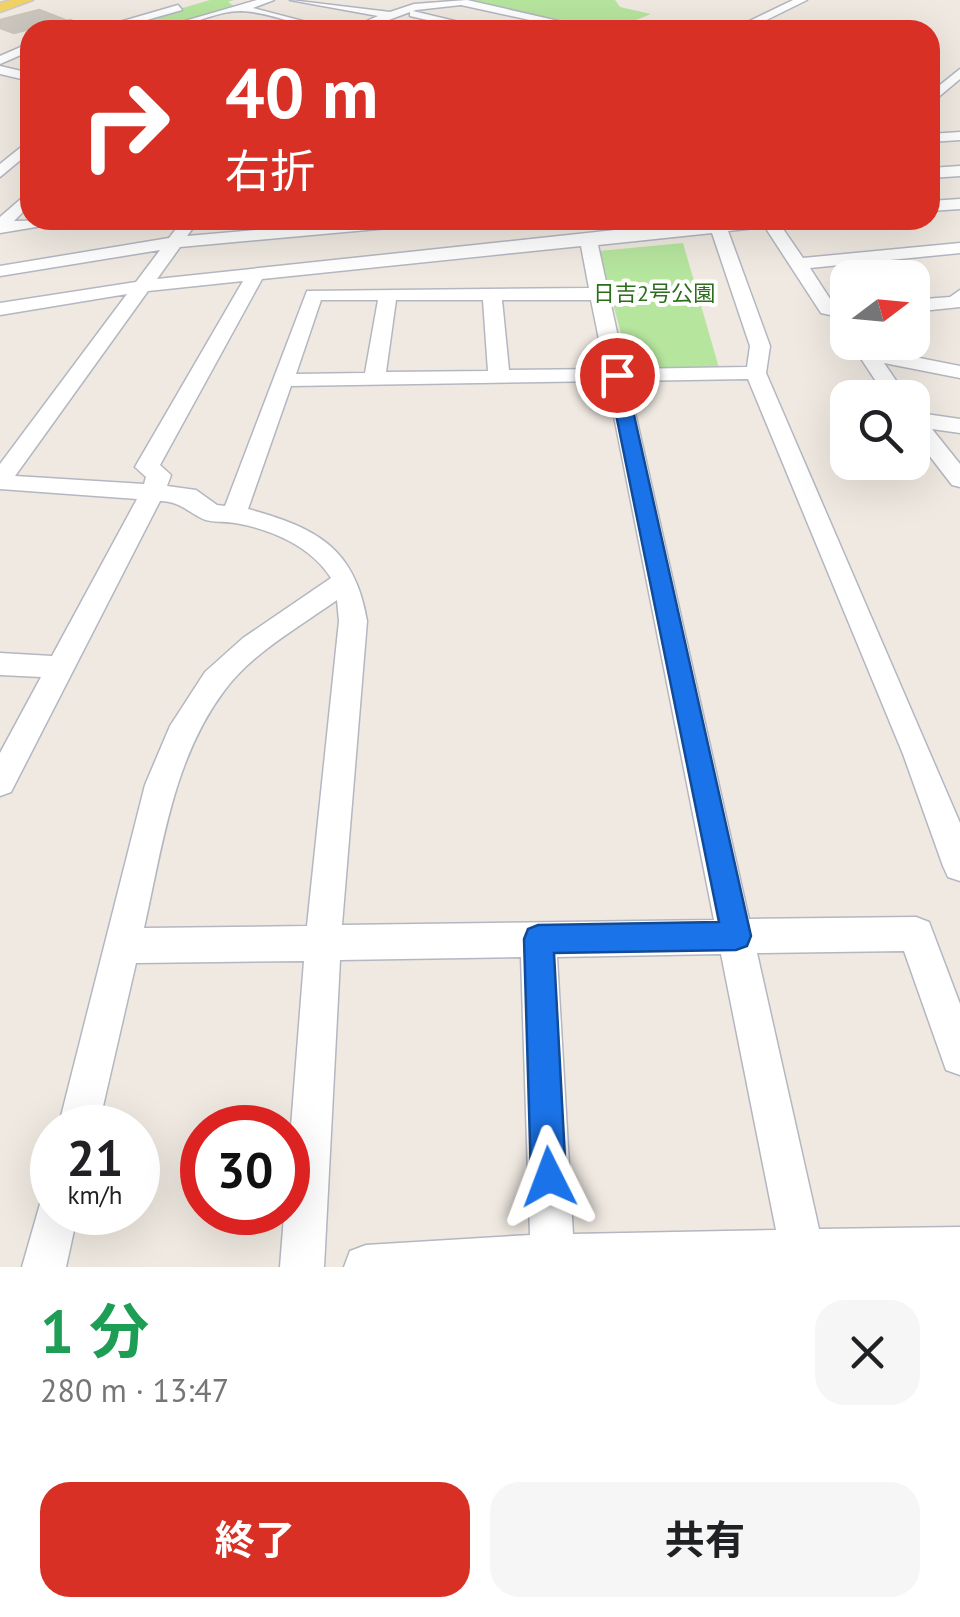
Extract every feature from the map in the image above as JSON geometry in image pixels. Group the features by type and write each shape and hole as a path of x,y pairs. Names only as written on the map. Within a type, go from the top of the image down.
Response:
{"main road":[{"path":"0,5 10,0"},
{"path":"0,5 26,0"}],"street":[{"path":"197,20 269,0"},
{"path":"295,0 438,20"},
{"path":"759,20 802,0"},
{"path":"380,20 461,2 545,20"},
{"path":"134,20 191,4"},
{"path":"241,8 290,20"},
{"path":"0,60 7,50"},
{"path":"940,91 960,73"},
{"path":"0,172 20,153"},
{"path":"0,227 20,206"},
{"path":"0,481 183,230"},
{"path":"0,270 172,244 317,230"},
{"path":"424,230 433,255"},
{"path":"0,309 143,286 669,230"},
{"path":"719,230 760,346 756,373 918,754 960,866"},
{"path":"783,230 830,310"},
{"path":"588,240 804,1259"},
{"path":"800,264 960,248"},
{"path":"0,783 152,493 159,475 146,467 256,274"},
{"path":"492,293 499,376"},
{"path":"375,378 388,294"},
{"path":"235,512 314,295 598,294"},
{"path":"930,304 956,302 960,296"},
{"path":"0,330 22,305"},
{"path":"912,360 960,372"},
{"path":"286,380 756,373"},
{"path":"930,422 960,426"},
{"path":"930,441 960,480"},
{"path":"0,481 188,495 211,513 235,512 304,540 346,580 353,621 324,944 302,1267"},
{"path":"83,1105 161,784 185,726 215,680 253,645 346,580"},
{"path":"0,664 59,667"},
{"path":"121,946 916,934 960,1056"},
{"path":"538,939 553,1262"},
{"path":"44,1267 52,1235"},
{"path":"366,1267 804,1259 960,1249"}],"green space":[{"path":"210,0 234,0 228,2 237,8 191,20 142,20"},
{"path":"463,0 615,0 620,7 651,14 636,20 562,20"},
{"name":"日吉2号公園","path":"683,243 719,368 630,367 599,251"}],"building":[{"path":"39,10 65,20 20,20 20,31 14,33 0,28 0,20"}],"route":[{"path":"549,1177 538,939 736,936 617,375"}]}
